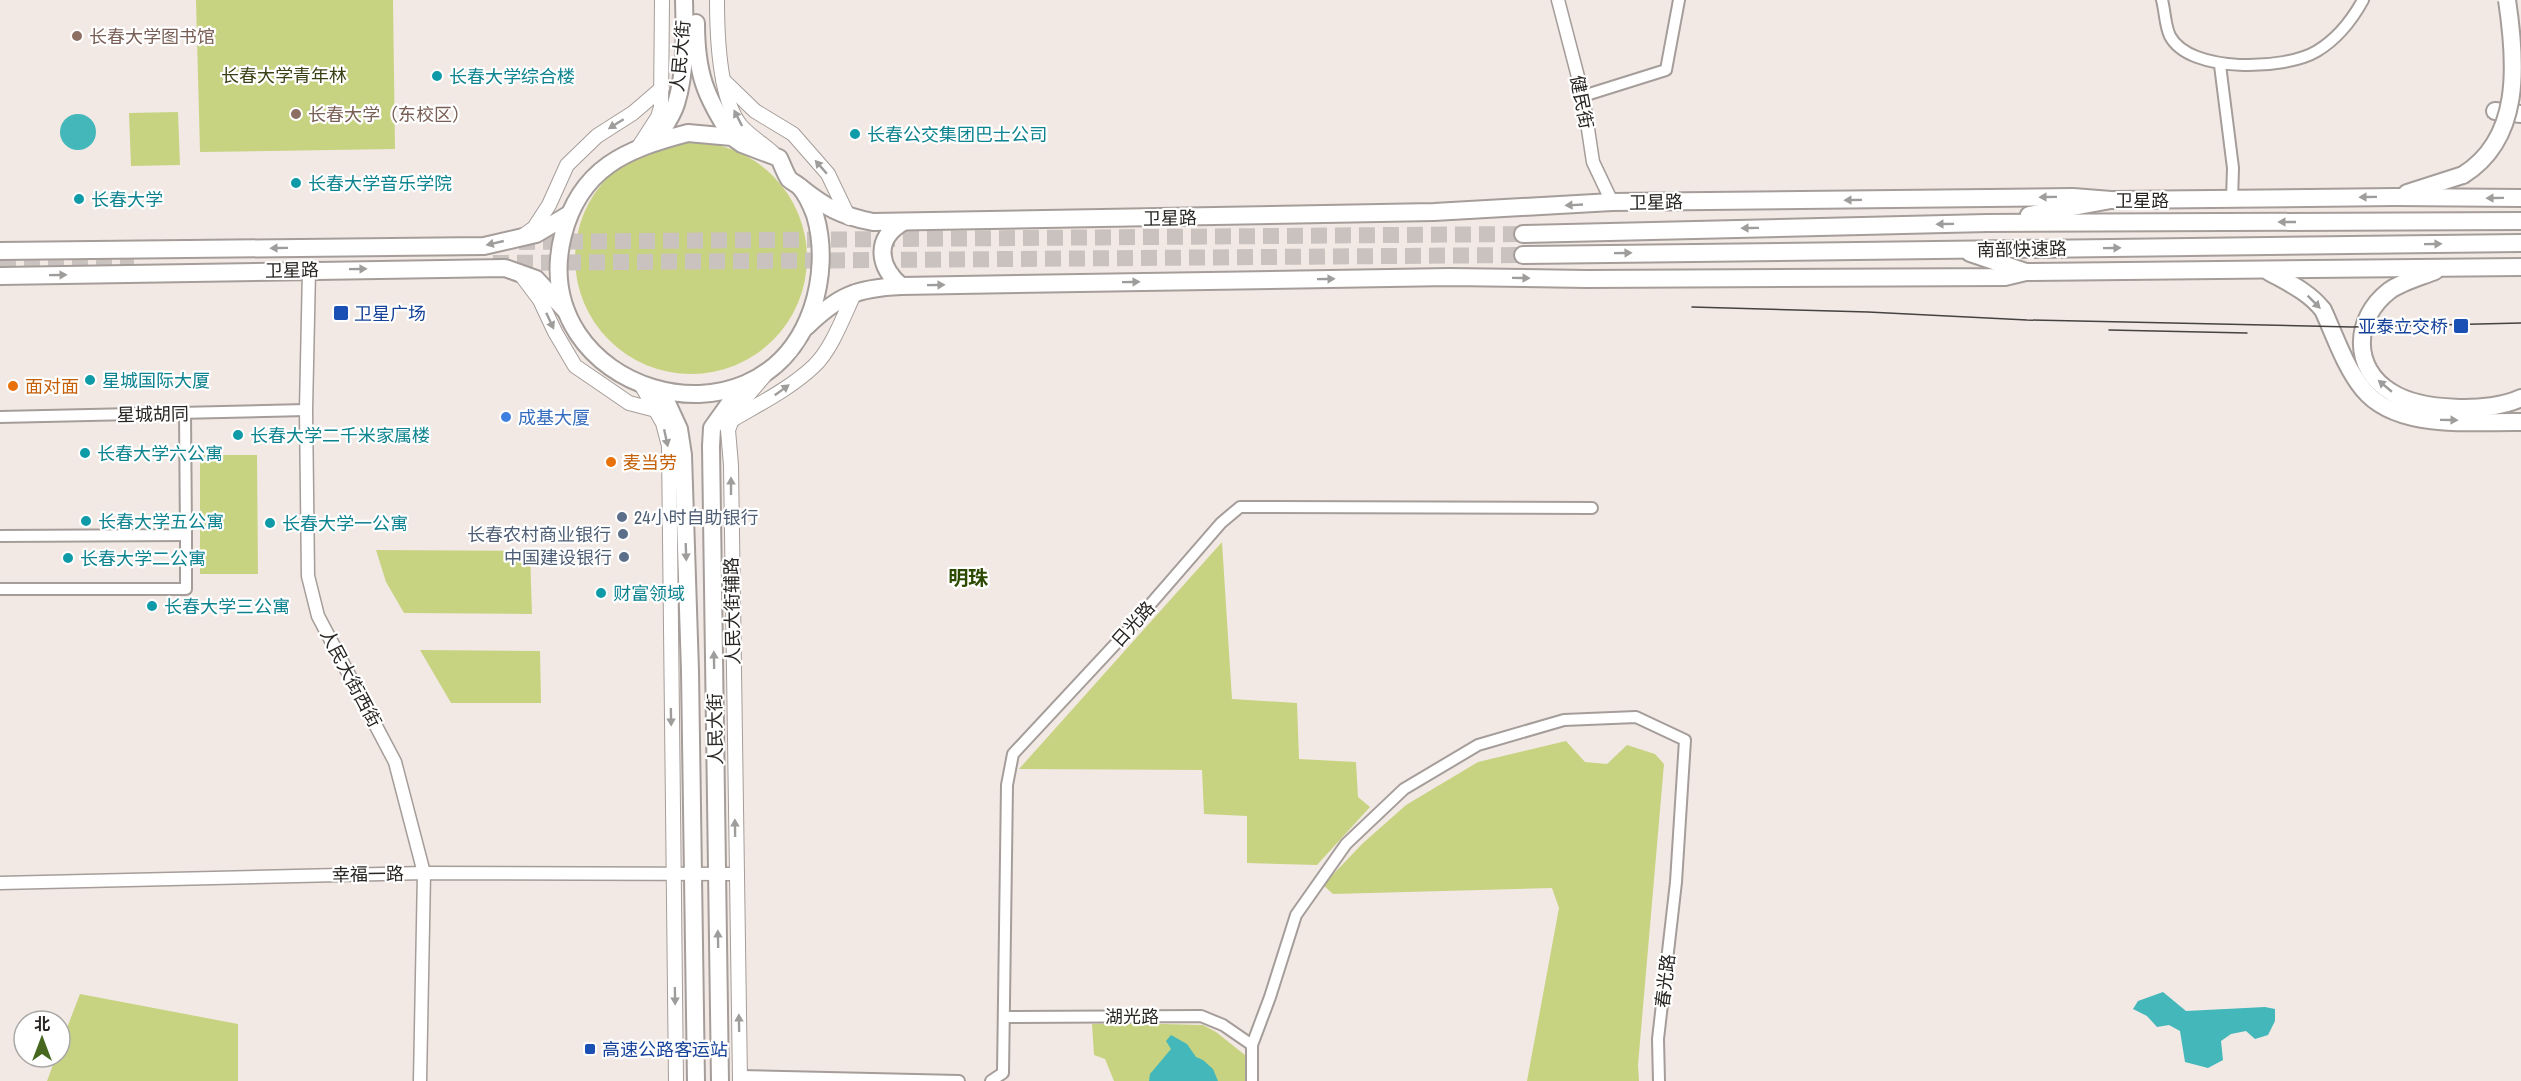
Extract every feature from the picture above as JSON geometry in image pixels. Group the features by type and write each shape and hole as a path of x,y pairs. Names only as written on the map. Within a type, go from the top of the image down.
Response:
{"main road":[{"path":"636,151 661,107 663,0"},
{"name":"人民大街","path":"655,142 675,107 682,77 685,42 684,0"},
{"name":"人民大街","path":"695,0 696,41 701,77 711,105 732,137"},
{"path":"717,0 717,40 723,80 740,125 779,158 789,178 800,187 814,215 820,244 820,287 806,327 790,351 769,370 741,386 691,396 662,392 642,386 605,365 583,341 567,312 560,282 559,250 568,214 580,193 600,170 655,142 688,134 732,137 742,144 779,158"},
{"path":"2395,197 2463,175 2489,160 2507,135 2517,100 2516,69 2507,0"},
{"path":"723,80 755,111 793,134 828,174 849,218"},
{"path":"521,237 534,228 549,205 567,165 597,136 633,113 662,88"},
{"path":"2495,111 2521,114"},
{"name":"卫星路","path":"800,187 824,206 849,218 873,222 1364,214 1612,202 2073,197 2111,200 2521,198"},
{"path":"1987,223 2111,200"},
{"name":"卫星路","path":"0,251 484,246 536,234 568,214"},
{"name":"南部快速路","path":"1523,234 1987,223 2521,221"},
{"path":"901,286 884,267 884,242 888,233 903,222"},
{"name":"南部快速路","path":"1523,255 2521,243"},
{"path":"1958,249 2026,272"},
{"name":"卫星路","path":"0,276 484,267 519,272 536,279 567,312"},
{"path":"2445,267 2390,290 2370,311 2364,323 2361,341 2366,362 2372,374 2390,392 2421,404 2485,406 2504,404 2521,398"},
{"path":"806,327 839,299 872,287 1449,277 1587,279 2005,277 2026,272 2521,267"},
{"path":"2265,270 2293,285 2317,303 2355,376 2373,399 2385,407 2419,419 2521,422"},
{"path":"519,272 540,300 555,332 576,366 629,403 656,410"},
{"path":"732,420 775,394 815,365 838,329 855,292"},
{"name":"人民大街辅路","path":"740,1078 731,465 728,430 736,409 769,370"},
{"path":"642,386 663,423 669,446 676,1081"},
{"name":"人民大街","path":"720,1081 712,428 741,386"},
{"name":"人民大街","path":"662,392 679,429 683,455 690,671 696,1081"}],"street":[{"name":"健民街","path":"1558,0 1583,96 1593,162 1612,202"},
{"path":"1583,96 1666,70 1679,0"},
{"path":"2163,0 2170,36 2180,47 2207,62 2220,65 2285,63 2316,52 2331,42 2354,18 2363,0"},
{"path":"2220,65 2233,168 2232,200"},
{"name":"人民大街西街","path":"309,270 306,410 308,576 318,616 395,762 424,873 420,1081"},
{"name":"星城胡同","path":"0,417 306,410"},
{"path":"0,589 186,589 184,414"},
{"name":"日光路","path":"991,1081 1003,1073 1007,785 1012,754 1122,637 1221,523 1240,507 1592,508"},
{"path":"0,536 186,535"},
{"name":"春光路","path":"1252,1046 1296,915 1346,844 1404,789 1478,745 1564,720 1636,717 1685,740 1676,882 1658,1039 1659,1081"},
{"name":"幸福一路","path":"0,883 424,873 736,874"},
{"name":"湖光路","path":"1005,1017 1201,1016 1223,1025 1252,1046"},
{"path":"1252,1046 1252,1081"},
{"path":"740,1078 959,1081"}],"green space":[{"name":"长春大学青年林","path":"196,0 393,0 395,149 200,152"},
{"name":"长春大学青年林","path":"178,112 180,165 131,166 129,113"},
{"path":"680,142 702,142 736,150 746,155 765,168 781,184 799,213 805,235 807,258 805,281 799,303 788,323 765,348 736,366 702,374 680,374 646,366 636,361 617,348 601,332 583,303 575,269 575,247 583,213 588,203 601,184 617,168 646,150"},
{"path":"200,455 257,455 258,574 200,574"},
{"path":"1222,542 1232,699 1297,703 1299,759 1356,762 1358,797 1370,807 1317,865 1247,863 1247,816 1204,814 1202,770 1019,769"},
{"path":"376,550 530,551 532,614 404,613 386,582"},
{"path":"420,650 540,651 541,703 451,703"},
{"path":"1566,741 1585,762 1607,764 1627,745 1655,754 1664,764 1638,1065 1639,1081 1527,1081 1559,908 1552,888 1333,894 1323,885 1362,844 1406,805 1478,762"},
{"path":"80,994 238,1024 238,1081 47,1081 52,1069 72,1069 72,1015"},
{"path":"1092,1024 1203,1025 1216,1032 1245,1055 1245,1081 1114,1081 1105,1059 1094,1055"}],"water":[{"path":"78,114 91,119 96,132 91,145 78,150 65,145 60,132 65,119"},
{"path":"2163,992 2186,1011 2265,1007 2275,1009 2275,1021 2268,1035 2255,1039 2246,1031 2231,1034 2221,1041 2223,1060 2208,1068 2185,1062 2180,1031 2169,1025 2157,1027 2147,1016 2133,1009 2138,1001"},
{"path":"1171,1035 1187,1044 1196,1057 1213,1069 1218,1081 1149,1081 1150,1074 1171,1049 1166,1041"}],"tunnel":[{"path":"519,242 1523,234"},
{"path":"493,263 1523,255"},
{"path":"0,267 134,266"}],"tram line":[{"path":"1692,307 1868,312 2027,320 2352,327 2521,323"},
{"path":"2109,330 2247,333"}],"place":[{"name":"长春大学图书馆","path":"77,36"},
{"name":"长春大学综合楼","path":"437,76"},
{"name":"长春大学（东校区）","path":"296,114"},
{"name":"长春公交集团巴士公司","path":"855,134"},
{"name":"长春大学音乐学院","path":"296,183"},
{"name":"长春大学","path":"79,199"},
{"name":"卫星广场","path":"341,313"},
{"name":"亚泰立交桥","path":"2461,326"},
{"name":"星城国际大厦","path":"90,380"},
{"name":"面对面","path":"13,386"},
{"name":"成基大厦","path":"506,417"},
{"name":"长春大学二千米家属楼","path":"238,435"},
{"name":"长春大学六公寓","path":"85,453"},
{"name":"麦当劳","path":"611,462"},
{"name":"24小时自助银行","path":"622,517"},
{"name":"长春大学五公寓","path":"86,521"},
{"name":"长春大学一公寓","path":"270,523"},
{"name":"长春农村商业银行","path":"623,534"},
{"name":"中国建设银行","path":"624,557"},
{"name":"长春大学二公寓","path":"68,558"},
{"name":"财富领域","path":"601,593"},
{"name":"长春大学三公寓","path":"152,606"},
{"name":"高速公路客运站","path":"590,1049"}],"district":[{"name":"明珠","path":"968,577"}]}
